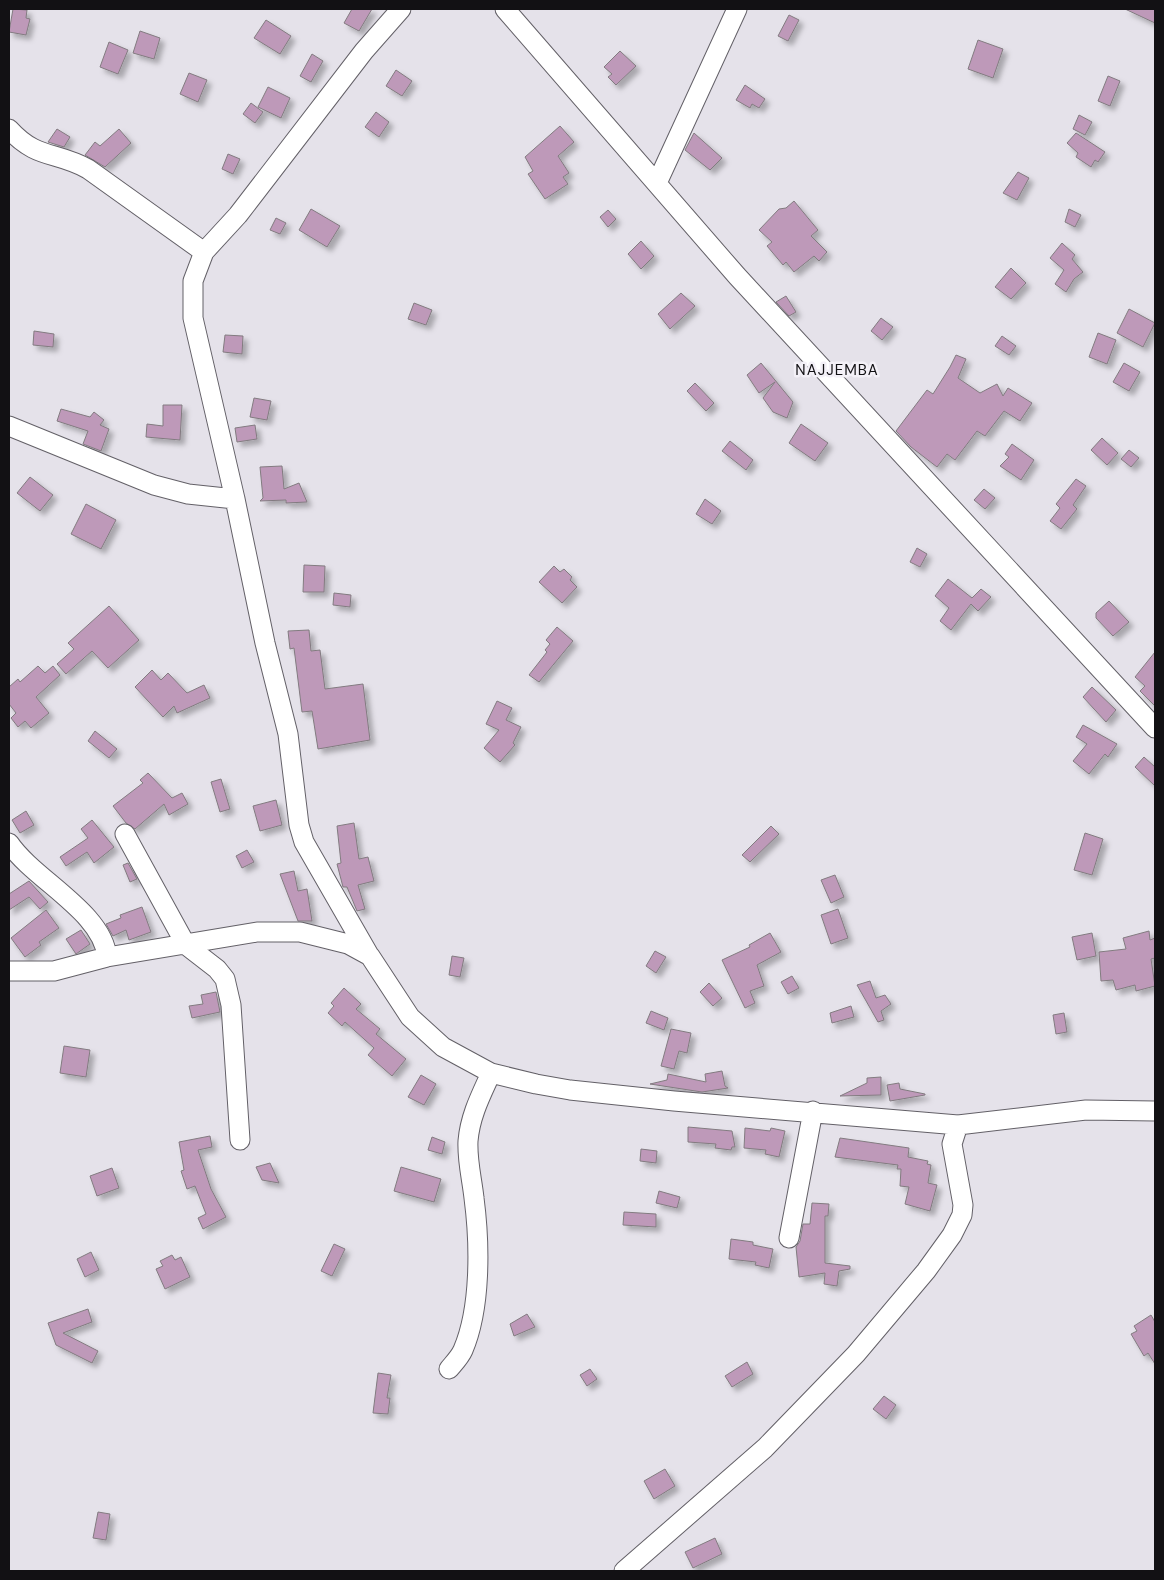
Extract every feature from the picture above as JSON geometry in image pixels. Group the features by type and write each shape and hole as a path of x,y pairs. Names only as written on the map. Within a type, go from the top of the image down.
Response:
{"street":[{"path":"401,9 364,50 238,215 204,252 193,281 193,318 235,499 265,643 288,734 299,826 304,842 370,956 420,1028 456,1055 491,1072 570,1090 958,1125 1086,1110 1155,1111"},
{"path":"505,9 737,276 1155,728"},
{"path":"657,183 737,9"},
{"path":"9,129 30,148 88,169 204,252"},
{"path":"9,426 154,485 188,494 235,499"},
{"path":"125,834 186,946 217,969 225,979 228,990 240,1140"},
{"path":"9,844 89,920 106,945 107,958"},
{"path":"9,971 54,970 107,958 186,946 257,932 300,932 348,944 370,956"},
{"path":"449,1369 464,1347 474,1299 477,1230 468,1139 473,1114 491,1072"},
{"path":"789,1238 813,1111"},
{"path":"624,1571 765,1448 856,1354 926,1271 952,1235 962,1215 963,1204 952,1144 958,1125"}],"building":[{"path":"13,9 27,10 26,18 30,19 26,35 9,32"},
{"path":"352,9 372,9 359,31 344,23"},
{"path":"1125,9 1155,9 1155,23"},
{"path":"789,15 799,20 788,41 778,36"},
{"path":"266,20 291,36 280,54 254,38"},
{"path":"140,31 160,38 154,59 133,53"},
{"path":"978,40 1003,49 993,78 968,69"},
{"path":"109,42 128,50 118,74 100,67"},
{"path":"620,51 636,66 616,85 608,77 612,74 604,67"},
{"path":"312,54 323,61 311,82 300,76"},
{"path":"396,70 412,81 402,96 386,86"},
{"path":"189,73 207,80 198,102 180,94"},
{"path":"1108,76 1120,81 1110,106 1098,101"},
{"path":"745,85 765,99 759,108 752,104 750,108 736,100"},
{"path":"268,87 290,98 281,118 258,107"},
{"path":"251,103 263,112 255,123 243,114"},
{"path":"376,112 389,122 379,137 365,127"},
{"path":"1079,115 1092,122 1085,135 1073,129"},
{"path":"560,126 574,142 558,156 569,173 563,177 568,184 545,199 528,174 533,171 525,157"},
{"path":"57,129 70,137 64,147 48,142"},
{"path":"119,129 131,143 105,167 85,155 95,142 100,146"},
{"path":"694,133 722,158 710,170 685,150"},
{"path":"1076,133 1105,152 1098,162 1095,160 1091,167 1076,157 1078,153 1067,143"},
{"path":"228,154 240,159 233,174 222,169"},
{"path":"1018,172 1029,178 1017,200 1003,193"},
{"path":"794,201 818,230 811,236 827,252 819,261 814,256 794,272 786,262 783,265 767,246 772,242 759,230 779,209 786,208"},
{"path":"311,209 340,226 327,247 299,230"},
{"path":"1069,209 1081,215 1075,227 1065,222"},
{"path":"608,210 616,219 608,227 600,217"},
{"path":"276,218 286,223 280,234 270,230"},
{"path":"641,241 654,256 641,269 628,254"},
{"path":"1062,243 1075,255 1072,259 1083,272 1074,279 1066,292 1055,284 1064,270 1050,258"},
{"path":"1011,268 1026,283 1011,299 995,287"},
{"path":"681,293 695,306 670,329 658,314"},
{"path":"786,296 796,312 789,316 776,302"},
{"path":"414,303 432,310 426,325 408,319"},
{"path":"1129,309 1155,323 1143,347 1117,333"},
{"path":"881,318 893,327 882,340 871,331"},
{"path":"34,331 54,334 53,347 33,345"},
{"path":"1098,333 1116,340 1107,364 1089,357"},
{"path":"225,335 243,336 242,354 223,352"},
{"path":"1002,336 1016,346 1009,355 995,346"},
{"path":"956,355 966,359 958,378 980,393 997,384 1003,396 1008,388 1032,403 1020,421 1004,411 985,436 977,431 955,460 947,454 937,467 911,447 896,431 927,390 933,394"},
{"path":"761,363 793,402 787,418 773,412 763,398 775,382 759,393 747,375"},
{"path":"1124,363 1140,372 1129,391 1113,382"},
{"path":"695,383 714,403 706,411 687,391"},
{"path":"254,398 271,401 267,420 250,417"},
{"path":"163,405 182,405 180,440 146,437 147,424 163,426"},
{"path":"61,409 90,417 94,412 104,420 100,425 109,429 101,451 83,444 88,431 57,421"},
{"path":"801,424 828,443 815,461 789,443"},
{"path":"255,425 257,439 237,442 235,428"},
{"path":"1102,438 1118,453 1107,465 1091,450"},
{"path":"730,441 753,460 746,470 722,451"},
{"path":"1012,444 1034,460 1021,480 1000,466 1009,457 1005,454"},
{"path":"1129,450 1139,458 1131,467 1121,459"},
{"path":"282,466 284,489 299,483 307,502 286,503 286,500 260,501 263,498 260,467"},
{"path":"30,477 53,495 40,511 17,493"},
{"path":"1076,479 1086,486 1073,505 1077,509 1061,529 1050,521 1060,508 1056,504"},
{"path":"984,489 995,498 985,509 974,500"},
{"path":"705,499 721,511 712,524 696,514"},
{"path":"86,504 116,520 101,549 71,534"},
{"path":"917,548 927,554 920,567 910,562"},
{"path":"304,565 325,566 324,592 303,592"},
{"path":"554,566 560,572 564,569 572,577 570,580 577,587 562,603 539,582"},
{"path":"948,579 972,598 981,589 991,597 978,611 971,604 951,630 940,621 949,608 935,596"},
{"path":"334,593 351,595 350,607 333,605"},
{"path":"1109,601 1129,622 1113,636 1096,618 1096,613"},
{"path":"109,606 139,640 108,668 92,651 66,674 57,664 74,649 68,643"},
{"path":"557,627 573,641 539,682 529,675 547,652 545,650 550,644 546,640"},
{"path":"309,630 311,651 320,650 325,689 363,684 370,740 318,749 312,711 302,712 294,648 290,649 288,631"},
{"path":"1155,652 1155,706 1140,691 1145,686 1135,677"},
{"path":"38,666 45,673 53,666 60,675 36,697 49,713 31,728 25,721 18,727 11,718 16,713 9,704 9,687 18,679 20,682"},
{"path":"152,670 161,680 168,673 187,693 204,685 210,698 177,713 174,706 163,717 135,687"},
{"path":"1092,687 1116,710 1106,722 1083,697"},
{"path":"497,701 512,708 506,720 521,727 513,743 515,745 500,762 484,748 499,730 486,724"},
{"path":"1083,725 1117,744 1108,757 1105,754 1089,774 1073,761 1087,744 1076,737"},
{"path":"95,731 117,749 109,758 88,741"},
{"path":"1144,757 1155,767 1155,786 1135,767"},
{"path":"148,773 172,798 182,793 188,804 169,815 164,804 135,829 126,823 113,806 143,783 140,780"},
{"path":"221,779 230,809 220,812 211,782"},
{"path":"276,800 282,825 260,831 253,806"},
{"path":"26,811 34,825 20,833 12,820"},
{"path":"92,820 114,847 94,863 87,852 66,866 60,857 88,838 81,829"},
{"path":"354,823 359,859 368,857 374,881 358,885 365,909 357,911 347,887 343,887 337,864 341,863 337,826"},
{"path":"771,826 779,834 750,862 742,855"},
{"path":"1085,833 1103,839 1092,875 1074,870"},
{"path":"247,850 254,862 242,868 236,856"},
{"path":"128,863 137,879 130,882 123,865"},
{"path":"294,871 298,891 307,889 312,921 298,921 280,874"},
{"path":"835,875 844,897 831,903 821,880"},
{"path":"29,881 48,902 40,909 29,897 9,910 9,894"},
{"path":"142,907 151,932 129,940 126,930 113,936 106,924 121,918 120,915"},
{"path":"838,909 848,938 831,944 821,915"},
{"path":"46,910 59,928 39,942 41,945 25,957 11,938"},
{"path":"81,930 90,944 76,954 66,939"},
{"path":"1149,931 1150,940 1155,938 1155,958 1151,959 1155,986 1136,991 1135,985 1116,990 1113,980 1101,981 1099,952 1126,949 1123,938"},
{"path":"770,933 781,952 757,965 764,986 750,991 755,1003 745,1008 722,960 750,947 749,945"},
{"path":"1092,933 1096,956 1077,960 1072,937"},
{"path":"655,951 666,957 656,973 646,966"},
{"path":"452,956 464,958 460,977 449,975"},
{"path":"792,976 799,988 788,994 781,982"},
{"path":"870,981 876,998 885,995 891,1004 881,1011 884,1020 878,1022 857,985"},
{"path":"709,983 722,998 713,1006 700,992"},
{"path":"344,988 361,1004 356,1009 380,1029 376,1034 406,1059 392,1076 368,1055 374,1048 345,1022 342,1026 328,1013 334,1006 331,1003"},
{"path":"216,992 220,1012 192,1018 189,1006 203,1004 201,995"},
{"path":"851,1006 854,1017 832,1023 830,1013"},
{"path":"651,1011 668,1018 664,1030 646,1023"},
{"path":"1064,1013 1067,1032 1056,1034 1053,1015"},
{"path":"671,1029 691,1033 687,1053 679,1051 674,1069 661,1066"},
{"path":"64,1046 90,1050 86,1077 60,1073"},
{"path":"722,1071 725,1086 728,1088 702,1092 650,1084 667,1080 668,1074 706,1082 705,1074"},
{"path":"421,1075 436,1084 424,1105 408,1097"},
{"path":"881,1077 881,1095 840,1096 867,1083 867,1078"},
{"path":"899,1083 900,1089 925,1095 890,1101 887,1085"},
{"path":"688,1127 732,1131 735,1147 732,1147 731,1150 715,1148 716,1144 688,1142"},
{"path":"745,1128 770,1131 771,1128 785,1131 779,1157 765,1154 766,1150 744,1148"},
{"path":"210,1136 212,1147 198,1150 211,1189 226,1217 203,1229 198,1218 206,1214 195,1186 187,1189 181,1171 184,1170 179,1142"},
{"path":"432,1137 445,1142 442,1154 428,1150"},
{"path":"840,1138 909,1148 908,1157 928,1161 927,1164 931,1165 928,1183 937,1185 930,1211 905,1204 909,1187 900,1186 901,1169 897,1169 898,1165 835,1157"},
{"path":"641,1149 657,1151 656,1163 640,1161"},
{"path":"270,1163 279,1183 262,1180 256,1167"},
{"path":"401,1167 441,1179 434,1202 394,1191"},
{"path":"112,1168 119,1188 97,1196 90,1176"},
{"path":"659,1191 680,1197 677,1208 656,1203"},
{"path":"812,1203 829,1204 828,1216 825,1216 825,1263 850,1266 850,1269 839,1271 837,1286 824,1284 825,1273 799,1277 796,1247 800,1241 803,1224 810,1224"},
{"path":"624,1212 656,1214 656,1227 623,1225"},
{"path":"731,1239 753,1242 753,1245 773,1249 769,1268 755,1265 756,1262 729,1259"},
{"path":"334,1244 345,1249 332,1276 321,1271"},
{"path":"91,1252 99,1270 85,1277 77,1259"},
{"path":"172,1255 175,1260 181,1257 190,1277 165,1289 156,1269 163,1266 160,1261"},
{"path":"88,1309 92,1322 63,1333 98,1351 92,1363 56,1345 48,1323"},
{"path":"527,1314 535,1327 514,1336 510,1324"},
{"path":"1151,1315 1155,1322 1155,1364 1148,1353 1144,1356 1131,1334 1137,1331 1134,1326"},
{"path":"747,1362 753,1374 732,1387 725,1376"},
{"path":"590,1369 597,1379 587,1386 580,1375"},
{"path":"378,1373 391,1375 387,1398 390,1398 388,1414 373,1413"},
{"path":"884,1396 896,1405 886,1419 873,1409"},
{"path":"665,1469 675,1486 654,1499 644,1481"},
{"path":"98,1512 110,1514 106,1540 93,1538"},
{"path":"715,1538 722,1554 693,1568 685,1552"}],"district":[{"name":"NAJJEMBA","path":"837,370"}]}
